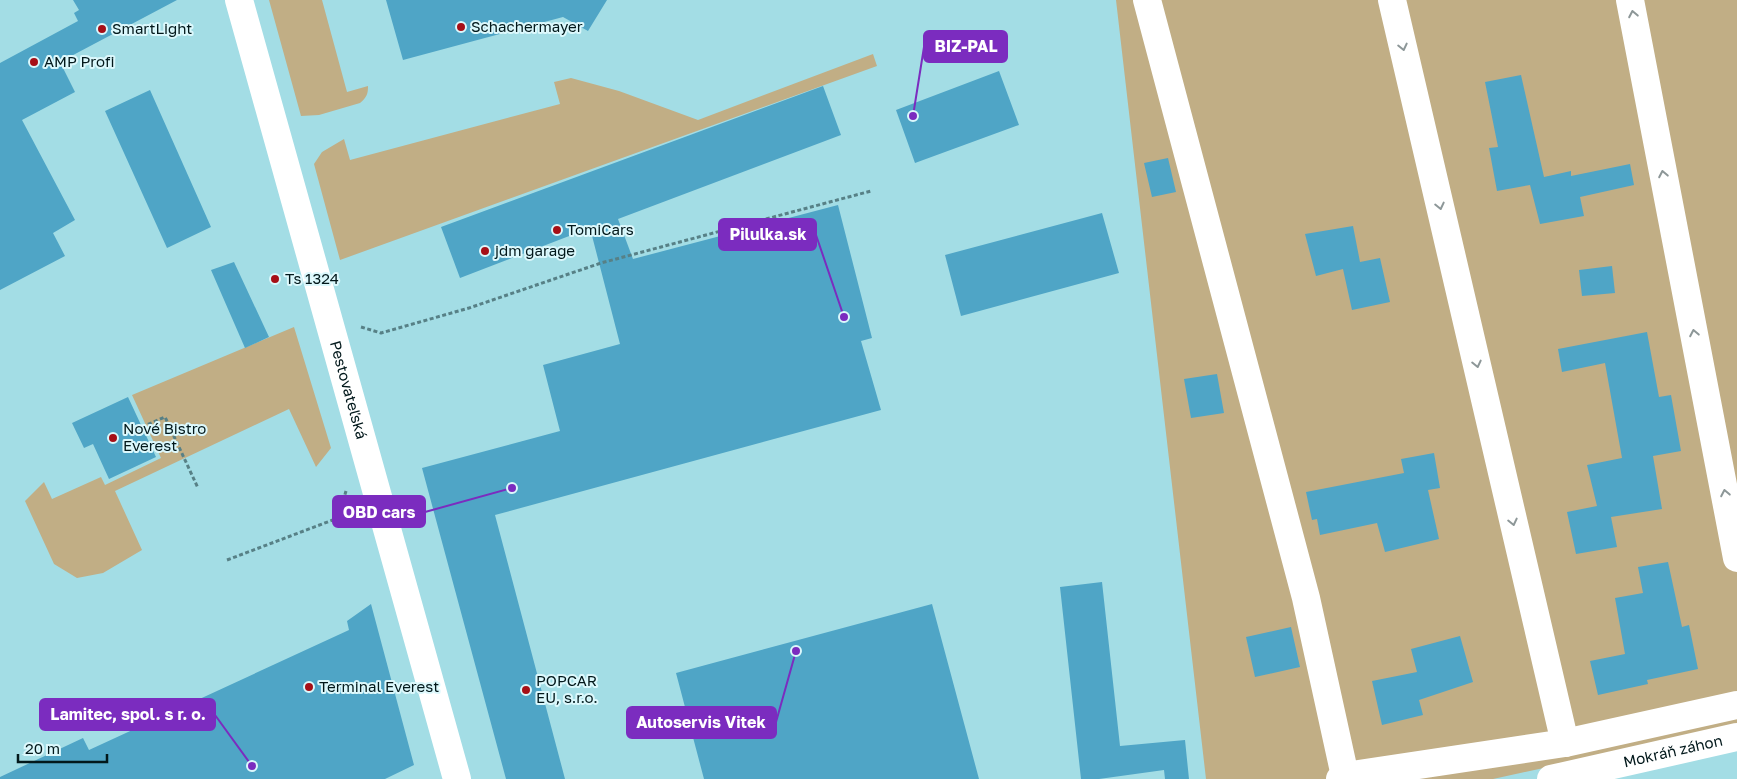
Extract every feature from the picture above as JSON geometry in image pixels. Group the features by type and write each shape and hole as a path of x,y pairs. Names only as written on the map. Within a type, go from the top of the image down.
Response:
{"street":[{"name":"Pestovateľská","path":"239,0 457,779"},
{"path":"1147,0 1306,598 1342,777 1565,743 1737,705"},
{"path":"1392,0 1565,743"},
{"path":"1630,0 1737,558"},
{"name":"Mokráň záhon","path":"1551,779 1737,737"}],"path":[{"path":"358,326 382,333 469,308 601,262 871,191"},
{"path":"142,427 165,417 198,488"},
{"path":"227,560 338,518 349,482"}],"shaded area":[{"path":"269,0 322,0 347,92 368,86 367,95 360,103 319,115 301,116"},
{"path":"1116,0 1737,0 1737,726 1493,779 1206,779"},
{"path":"873,54 877,66 340,260 314,164 322,152 344,139 350,160 560,104 554,82 571,78 619,91 698,120"},
{"path":"294,327 331,448 316,467 289,409 115,491 142,550 103,573 77,578 54,564 25,501 44,482 52,499 101,477 105,485 161,458 132,395"}],"building":[{"path":"73,0 177,0 60,62 75,92 22,120 75,220 53,233 65,256 0,290 0,63 78,21 74,13 79,10"},
{"name":"Schachermayer","path":"386,0 607,0 588,31 563,17 403,60"},
{"path":"999,71 1019,125 915,163 896,110"},
{"path":"1521,75 1544,177 1571,171 1571,176 1630,164 1634,185 1580,197 1584,216 1540,224 1530,185 1497,191 1489,148 1498,147 1485,82"},
{"path":"823,86 841,135 618,219 633,259 838,205 872,338 861,341 881,410 495,515 565,779 506,779 422,468 560,431 543,365 620,344 590,228 460,278 441,227"},
{"path":"150,90 211,227 167,248 105,111"},
{"path":"1168,158 1176,192 1152,197 1144,163"},
{"path":"1102,213 1119,273 961,316 945,255"},
{"path":"1353,226 1360,262 1380,258 1390,302 1352,310 1343,269 1316,276 1305,234"},
{"path":"234,262 269,337 245,348 211,270"},
{"path":"1612,266 1615,293 1582,296 1579,270"},
{"path":"1647,332 1659,397 1671,395 1681,451 1653,456 1662,509 1611,517 1617,547 1576,554 1567,512 1597,506 1587,465 1622,458 1605,363 1562,372 1558,349"},
{"path":"1217,374 1224,413 1191,418 1184,379"},
{"name":"Nové Bistro Everest","path":"128,397 156,457 109,479 93,444 84,448 72,423"},
{"path":"1434,453 1440,488 1428,490 1439,539 1385,552 1377,523 1320,535 1317,519 1312,520 1306,492 1404,473 1401,459"},
{"path":"1668,562 1682,627 1689,625 1698,669 1647,680 1648,684 1598,695 1590,661 1625,654 1615,598 1643,593 1638,567"},
{"path":"1102,582 1120,746 1185,740 1189,779 1165,779 1164,770 1099,779 1081,779 1060,587"},
{"name":"Terminal Everest","path":"371,604 414,765 385,779 0,779 0,777 83,738 89,750 349,630 347,621"},
{"path":"932,604 979,779 704,779 676,673"},
{"path":"1291,627 1300,667 1255,677 1246,637"},
{"path":"1460,636 1473,682 1419,700 1423,715 1382,725 1372,681 1417,672 1411,649"}],"place":[{"name":"Schachermayer","path":"461,27"},
{"name":"SmartLight","path":"102,29"},
{"name":"AMP Profi","path":"34,62"},
{"name":"BIZ-PAL","path":"913,116"},
{"name":"TomiCars","path":"557,230"},
{"name":"jdm garage","path":"485,251"},
{"name":"Ts 1324","path":"275,279"},
{"name":"Pilulka.sk","path":"844,317"},
{"name":"Nové Bistro Everest","path":"113,438"},
{"name":"OBD cars","path":"512,488"},
{"name":"Autoservis Vitek","path":"796,651"},
{"name":"Terminal Everest","path":"309,687"},
{"name":"POPCAR EU, s.r.o.","path":"526,690"},
{"name":"Lamitec, spol. s r. o.","path":"252,766"}]}
